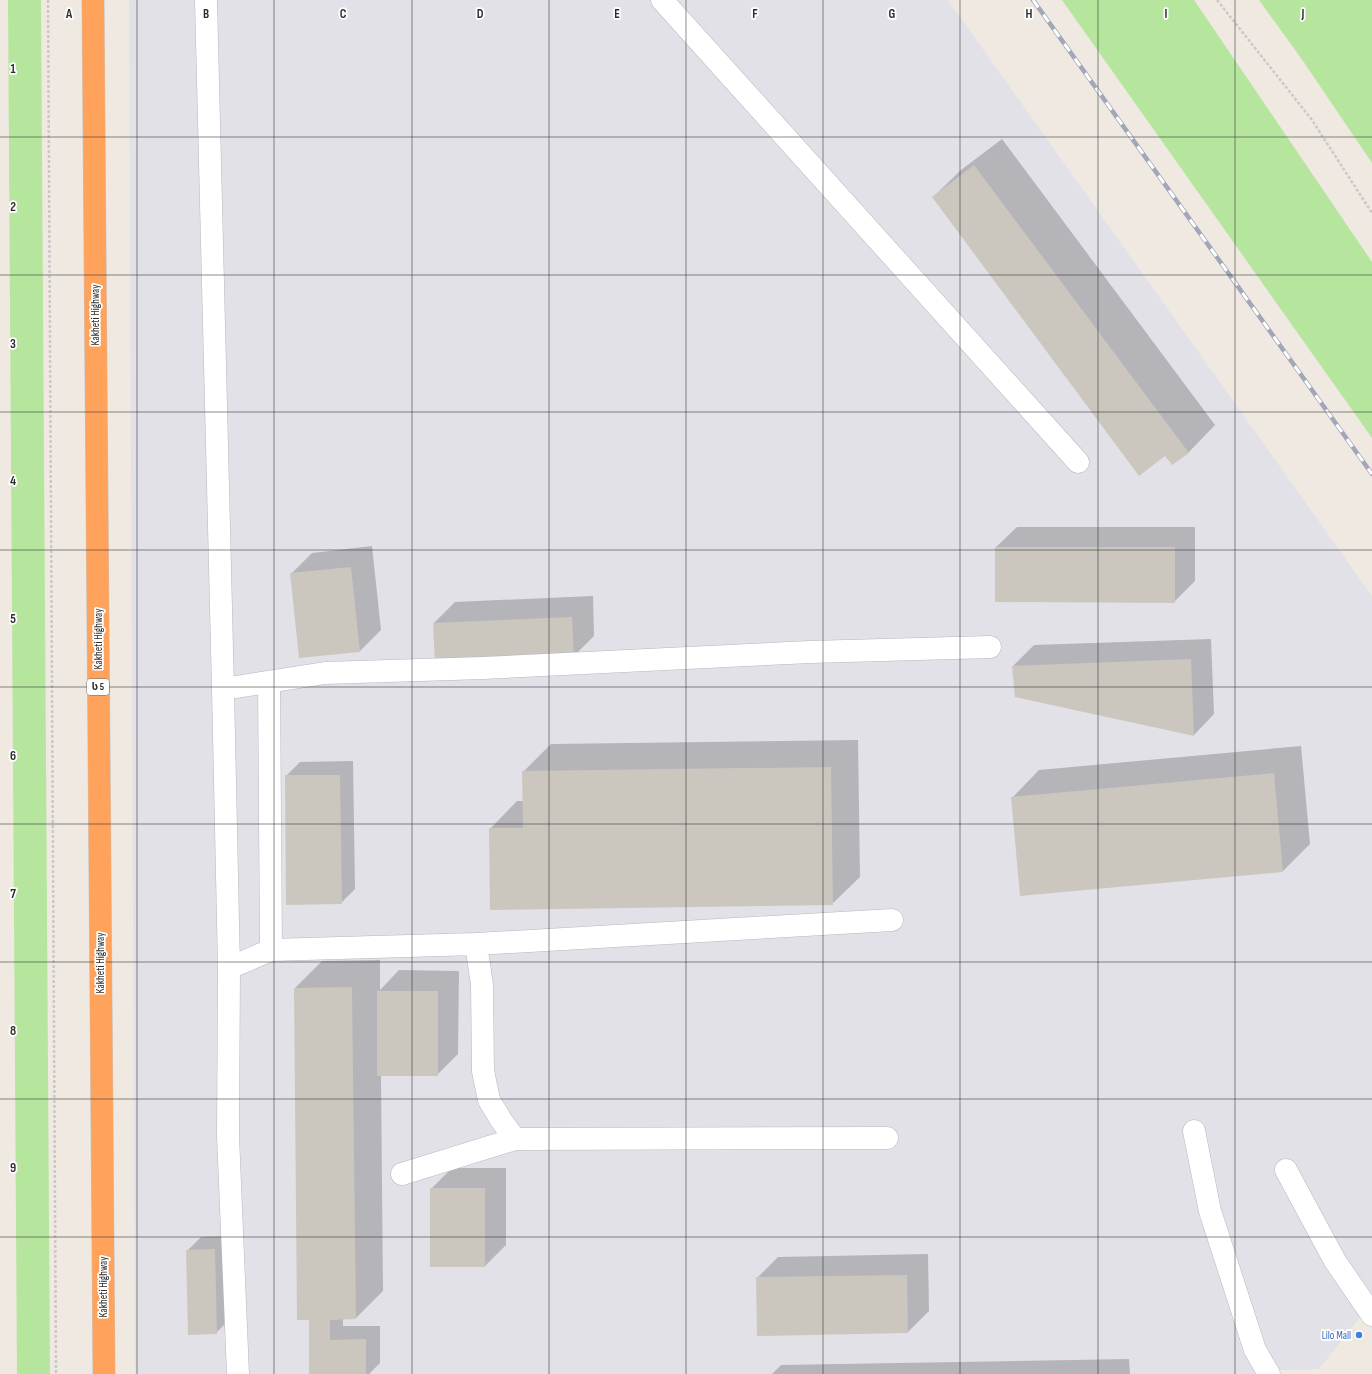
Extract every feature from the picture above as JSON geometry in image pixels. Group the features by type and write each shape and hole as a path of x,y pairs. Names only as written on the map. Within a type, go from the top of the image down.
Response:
{"highway":[{"name":"Kakheti Highway","path":"93,0 104,1374"}],"lane":[{"path":"206,0 229,968 228,1136 238,1374"},
{"path":"662,0 1078,462"},
{"path":"223,689 325,673 483,668 810,652 990,647"},
{"path":"269,682 271,950"},
{"path":"229,968 271,950 476,944 892,920"},
{"path":"476,944 482,985 483,1071 489,1100 515,1139"},
{"path":"1194,1131 1210,1211 1255,1350 1269,1374"},
{"path":"402,1174 515,1139 887,1138"},
{"path":"1286,1170 1335,1261 1372,1316"}],"path":[{"path":"48,0 56,1374"},
{"path":"1217,0 1312,120 1372,213"}],"shaded area":[{"path":"129,0 948,0 1372,596 1372,1302 1319,1369 1258,1371 1256,1374 135,1374"}],"green space":[{"path":"8,0 41,0 50,1374 17,1374"},
{"path":"1062,0 1194,0 1372,262 1372,438"},
{"path":"1259,0 1372,0 1372,163 1303,61"}],"building":[{"path":"974,165 1189,453 1172,465 1165,456 1139,476 932,197"},
{"path":"995,547 1175,547 1175,603 995,602"},
{"path":"351,567 360,652 299,658 290,573"},
{"path":"572,617 574,658 435,663 433,623"},
{"path":"1191,659 1194,736 1015,697 1012,666"},
{"path":"831,767 833,905 490,910 489,828 523,828 522,771"},
{"path":"1274,773 1283,872 1020,896 1011,797"},
{"path":"285,775 340,775 342,904 286,905"},
{"path":"352,987 356,1319 330,1320 330,1340 366,1339 366,1374 309,1374 309,1320 297,1320 294,988"},
{"path":"377,991 438,991 438,1076 377,1076"},
{"path":"430,1188 485,1188 485,1267 430,1267"},
{"path":"215,1249 217,1334 188,1335 186,1250"},
{"path":"907,1275 908,1333 757,1336 756,1277"}],"railway":[{"path":"1033,0 1372,474"}],"place":[{"name":"Lilo Mall","path":"1359,1335"}]}
